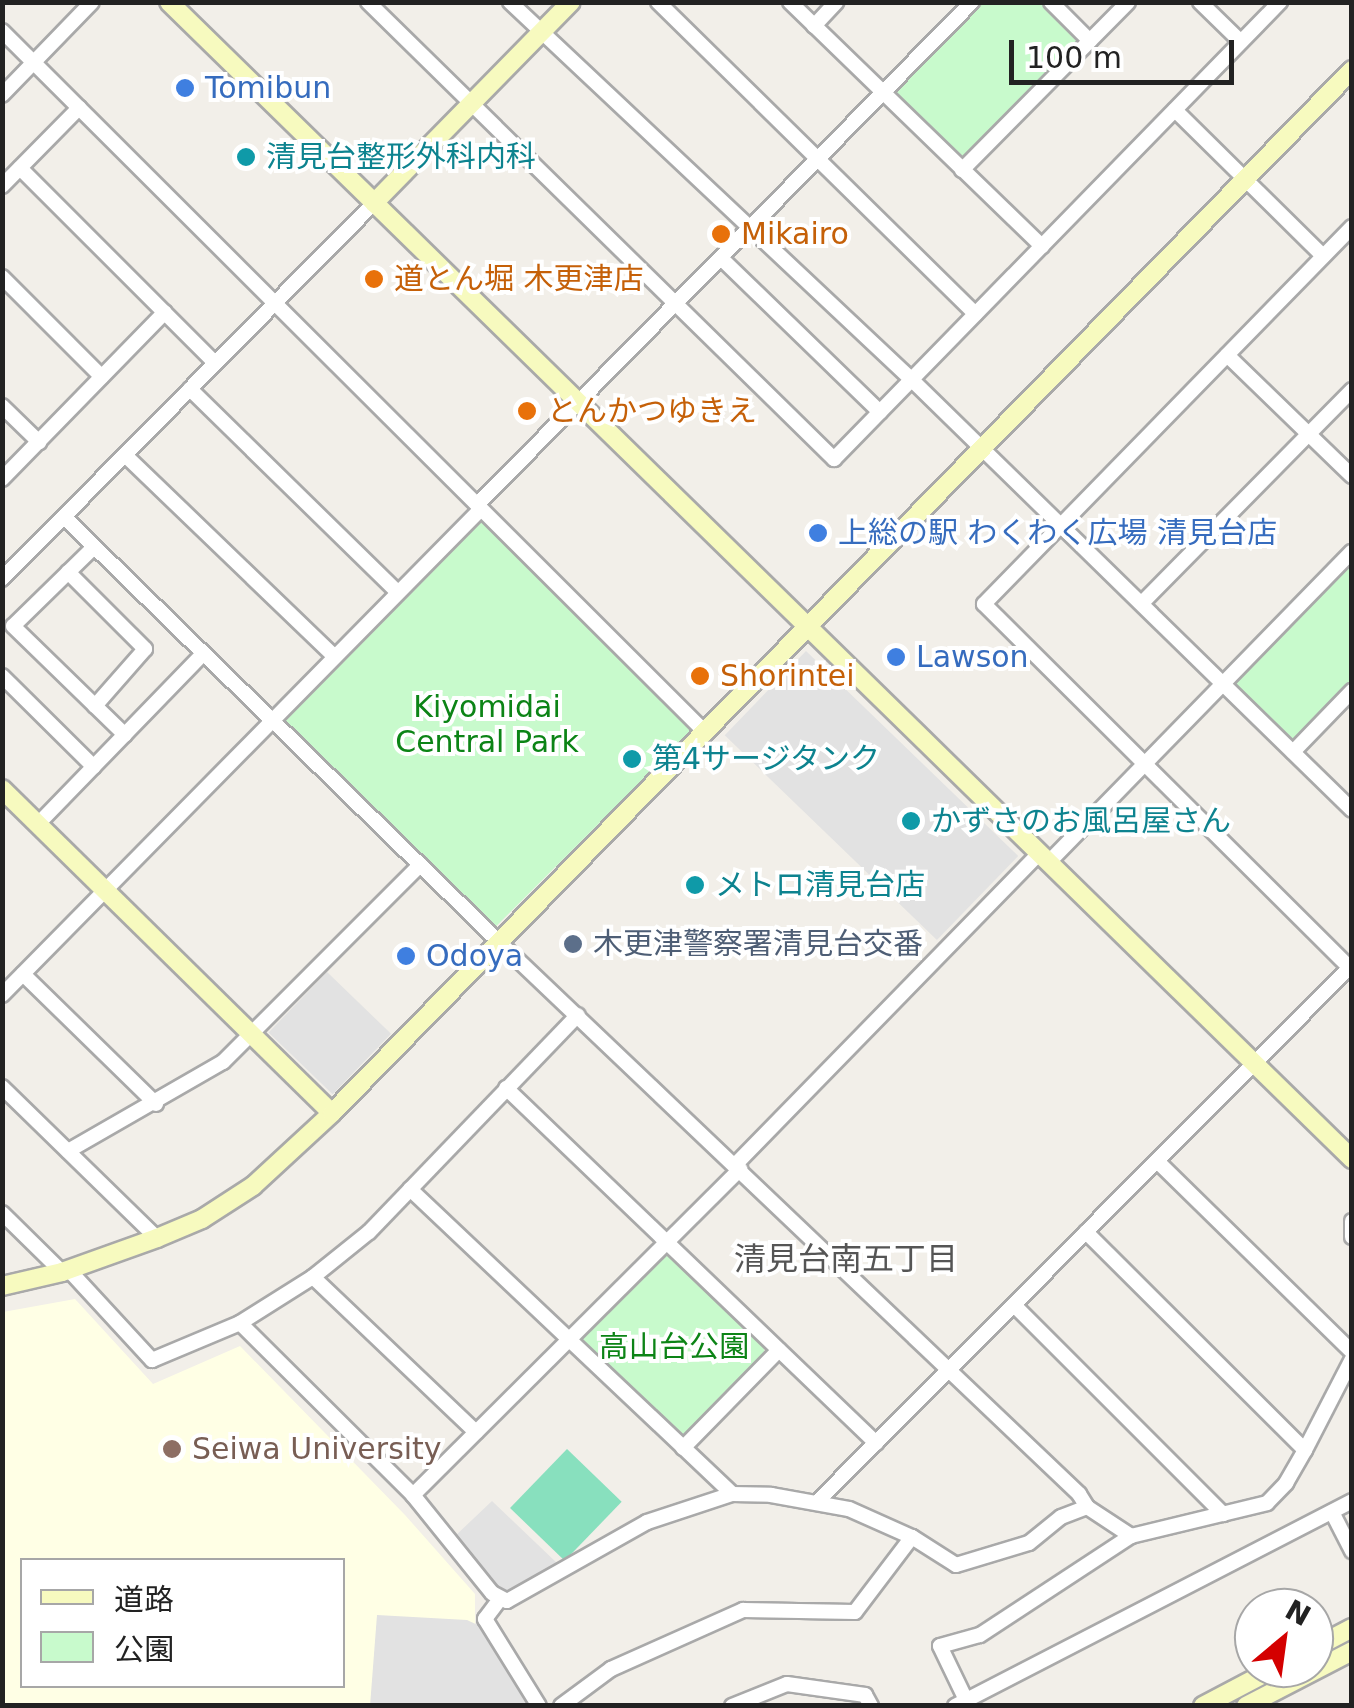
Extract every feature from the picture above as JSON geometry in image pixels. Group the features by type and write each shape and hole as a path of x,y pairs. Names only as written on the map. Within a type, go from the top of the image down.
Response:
{"street":[{"path":"2,95 92,2"},
{"path":"168,2 1352,1159"},
{"path":"368,2 834,459 1280,2"},
{"path":"510,2 912,380 1352,810"},
{"path":"2,579 571,2"},
{"path":"658,2 976,314"},
{"path":"790,2 1042,246"},
{"path":"814,26 836,2"},
{"path":"2,995 398,594 578,402 972,2"},
{"path":"1050,2 1090,40"},
{"path":"962,170 1128,2"},
{"path":"1200,2 1241,42"},
{"path":"2,31 702,729"},
{"path":"2,1286 65,1270 157,1238 202,1219 254,1186 332,1112 702,729 1352,70"},
{"path":"2,186 79,108"},
{"path":"1175,110 1323,256"},
{"path":"20,168 216,363"},
{"path":"816,1502 1350,968 984,604 1352,227"},
{"path":"722,258 880,412"},
{"path":"2,277 102,376"},
{"path":"2,479 165,312"},
{"path":"1227,355 1352,476"},
{"path":"190,389 398,594"},
{"path":"1142,604 1352,390"},
{"path":"2,406 39,442"},
{"path":"125,455 335,658"},
{"path":"64,517 499,942 1078,1494 1087,1507 1131,1536"},
{"path":"94,547 13,626 125,735"},
{"path":"413,1495 1352,552"},
{"path":"68,572 145,649 95,706"},
{"path":"38,824 204,654"},
{"path":"2,676 94,767"},
{"path":"1293,752 1352,691"},
{"path":"2,789 332,1112"},
{"path":"68,1151 156,1104 223,1062 254,1036 420,865"},
{"path":"23,974 156,1104"},
{"path":"2,1213 65,1270 152,1360 240,1323 313,1277 410,1190 578,1016"},
{"path":"2,1087 157,1238"},
{"path":"506,1088 876,1443"},
{"path":"1157,1160 1352,1356 1306,1450 1286,1483 1267,1503 1131,1536 980,1635 940,1646 960,1703 1352,1500"},
{"path":"410,1190 732,1494"},
{"path":"1352,1221 1352,1237"},
{"path":"1086,1232 1306,1450"},
{"path":"313,1277 476,1432"},
{"path":"1014,1305 1223,1514"},
{"path":"240,1323 413,1495 500,1600"},
{"path":"683,1448 779,1350"},
{"path":"500,1600 515,1600 647,1522 732,1494 816,1502 879,1520 956,1565 1029,1543 1060,1516 1087,1507"},
{"path":"1332,1512 1352,1551"},
{"path":"561,1706 612,1669 743,1610 855,1612 912,1537"},
{"path":"500,1600 485,1619 539,1706"},
{"path":"1246,1706 1352,1651"},
{"path":"732,1706 787,1684 865,1695 870,1706"},
{"path":"1203,1706 1237,1688"}],"shaded area":[{"path":"806,651 1018,856 937,940 725,735"},
{"path":"327,972 391,1034 333,1094 269,1032"},
{"name":"Seiwa University","path":"75,1299 153,1384 240,1346 405,1515 475,1594 475,1625 524,1706 3,1706 3,1312"},
{"path":"492,1501 558,1564 503,1595 454,1537"},
{"path":"377,1615 467,1620 482,1627 527,1705 370,1706"}],"green space":[{"path":"972,3 1051,3 1090,41 962,170 884,95"},
{"name":"Kiyomidai Central Park","path":"480,518 692,730 491,931 279,719"},
{"path":"1351,552 1351,691 1293,752 1223,684"},
{"name":"高山台公園","path":"661,1254 670,1255 763,1343 765,1355 683,1436 672,1434 580,1345 580,1334"},
{"path":"567,1449 622,1502 565,1561 510,1508"}],"place":[{"name":"Tomibun","path":"185,88"},
{"name":"清見台整形外科内科","path":"246,157"},
{"name":"Mikairo","path":"721,234"},
{"name":"道とん堀 木更津店","path":"374,279"},
{"name":"とんかつゆきえ","path":"527,411"},
{"name":"上総の駅 わくわく広場 清見台店","path":"818,533"},
{"name":"Lawson","path":"896,657"},
{"name":"Shorintei","path":"700,676"},
{"name":"第4サージタンク","path":"632,759"},
{"name":"かずさのお風呂屋さん","path":"911,821"},
{"name":"メトロ清見台店","path":"695,885"},
{"name":"木更津警察署清見台交番","path":"573,944"},
{"name":"Odoya","path":"406,956"},
{"name":"Seiwa University","path":"172,1449"}],"district":[{"name":"清見台南五丁目","path":"846,1259"}]}
